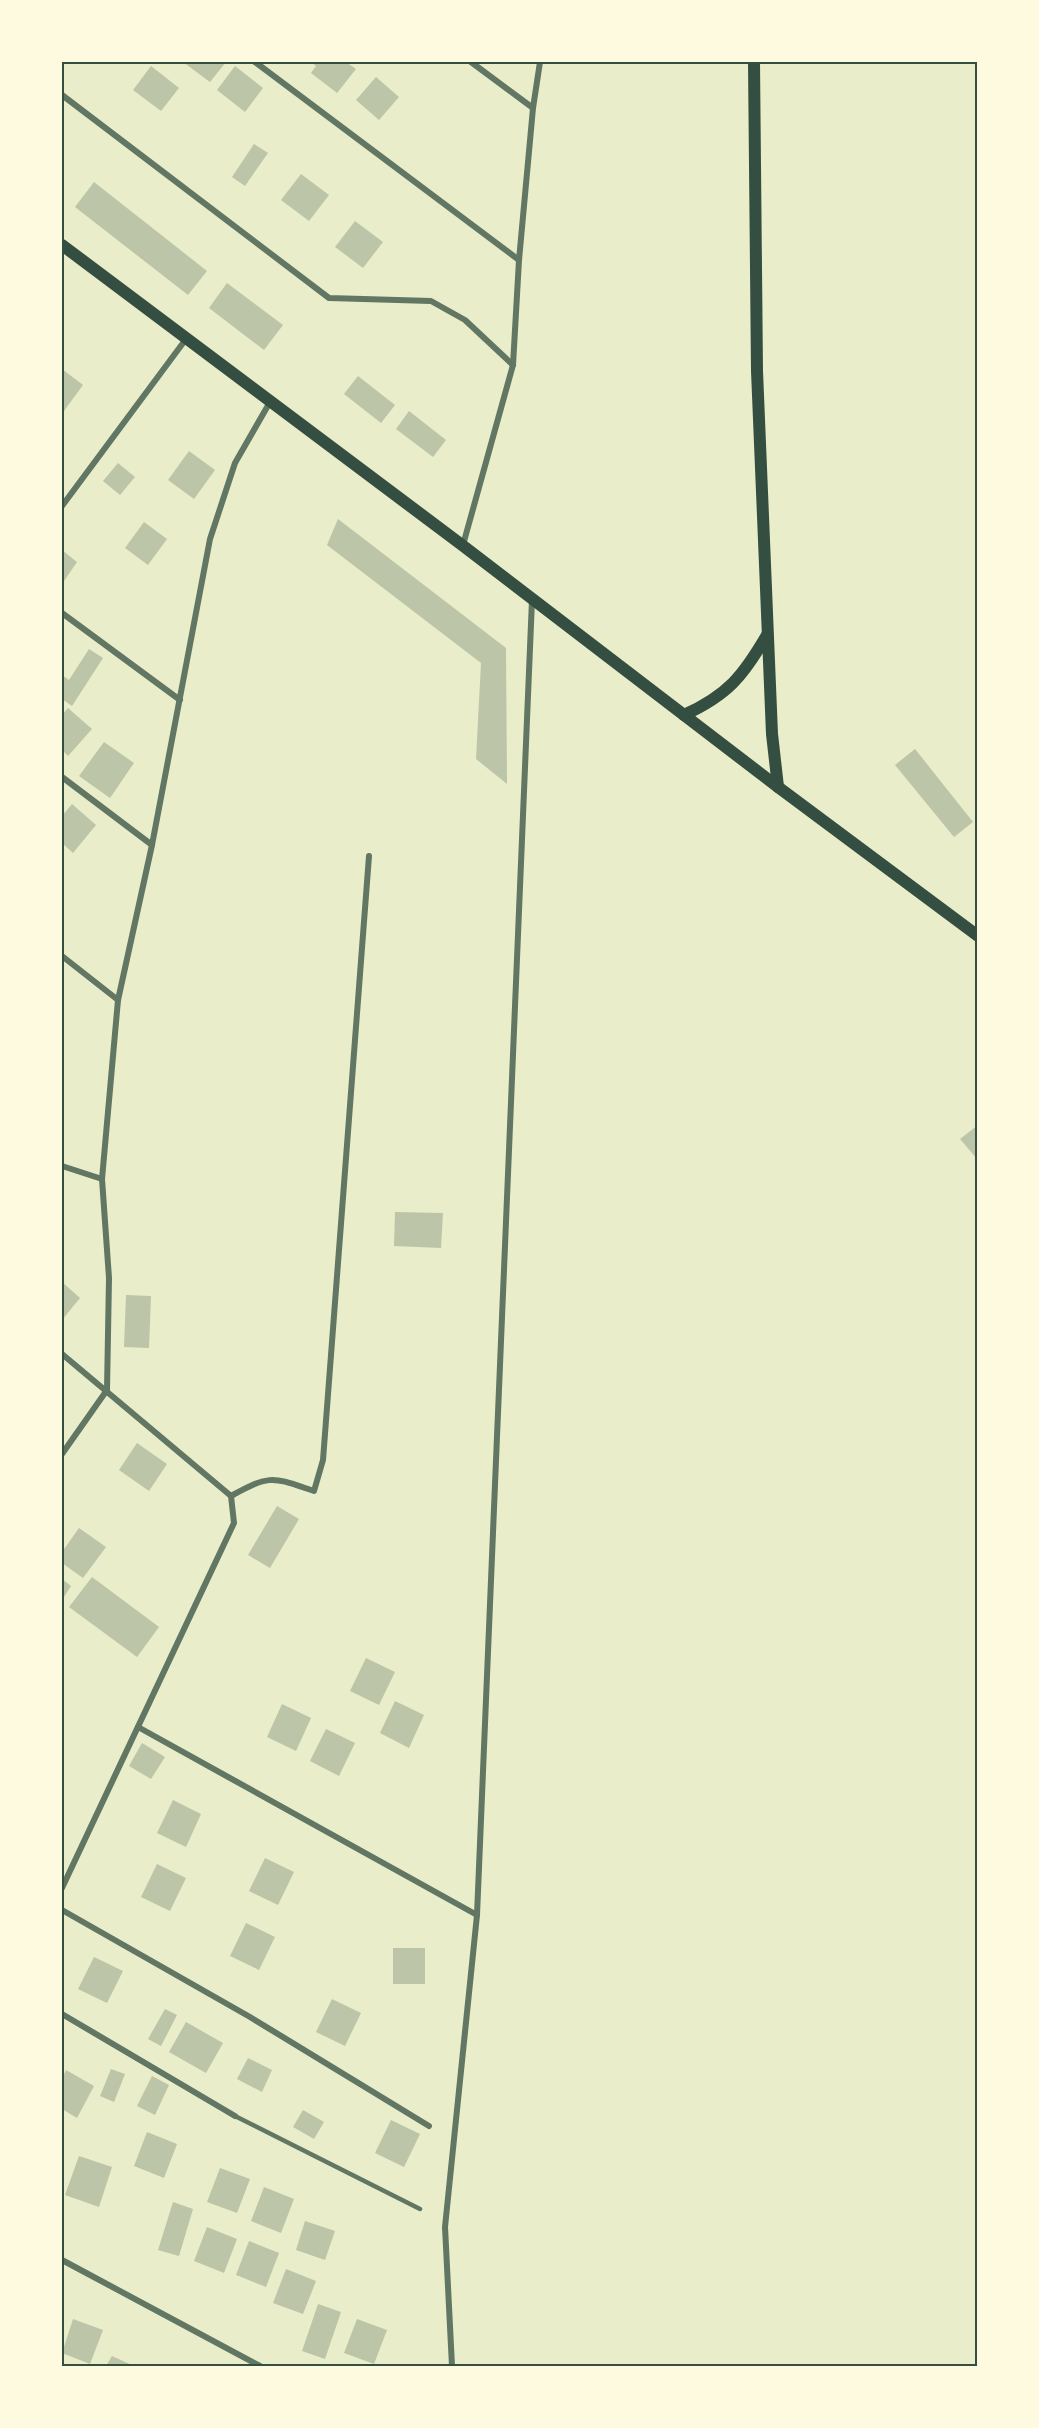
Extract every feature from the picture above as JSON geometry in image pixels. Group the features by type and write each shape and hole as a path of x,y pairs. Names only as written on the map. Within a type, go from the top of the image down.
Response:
{"main road":[{"path":"754,62 757,371 772,734 778,787"},
{"path":"62,245 978,936"},
{"path":"684,715 720,697 751,662 768,634"}],"street":[{"path":"255,62 519,260"},
{"path":"471,62 533,108"},
{"path":"462,545 513,365 519,260 533,108 540,62"},
{"path":"62,95 329,298 431,301 465,320 513,365"},
{"path":"62,506 186,339"},
{"path":"62,1454 106,1390 109,1278 102,1179 118,1000 152,845 210,538 235,463 270,402"},
{"path":"452,2367 445,2228 477,1914 532,600"},
{"path":"62,613 180,700"},
{"path":"62,777 152,845"},
{"path":"231,1496 259,1480 279,1479 314,1491 323,1460 369,856"},
{"path":"62,956 118,1000"},
{"path":"62,1166 102,1179"},
{"path":"62,1354 231,1496 234,1522 62,1888"},
{"path":"138,1727 477,1914"},
{"path":"62,1910 260,2023 429,2126"},
{"path":"62,2014 235,2116"},
{"path":"62,2260 256,2365"}],"lane":[{"path":"235,2116 420,2209"}],"building":[{"path":"183,62 226,62 210,82"},
{"path":"311,62 346,62 356,69 337,93 311,73 316,66"},
{"path":"151,66 179,88 161,111 133,90"},
{"path":"235,66 263,88 245,112 217,90"},
{"path":"376,77 399,97 379,120 356,100"},
{"path":"254,144 268,153 245,186 232,177"},
{"path":"301,174 329,195 309,221 281,200"},
{"path":"94,182 207,271 188,295 75,207"},
{"path":"355,221 383,242 363,268 335,247"},
{"path":"227,283 283,325 264,350 209,308"},
{"path":"62,369 83,385 64,411 62,409"},
{"path":"358,376 395,405 381,423 344,394"},
{"path":"409,411 446,440 433,457 396,429"},
{"path":"189,451 215,470 194,499 168,480"},
{"path":"118,463 135,477 120,495 103,481"},
{"path":"338,519 506,648 507,784 476,759 481,663 327,545"},
{"path":"144,522 167,539 148,565 125,548"},
{"path":"62,550 77,562 62,584"},
{"path":"89,649 103,658 72,706 62,699 62,675 69,680"},
{"path":"68,708 92,729 68,756 62,750 62,715"},
{"path":"104,742 134,763 110,798 79,776"},
{"path":"915,749 973,822 954,837 895,765"},
{"path":"72,804 96,825 73,853 62,843 62,816"},
{"path":"978,1125 978,1160 960,1139"},
{"path":"395,1212 443,1213 441,1248 394,1246"},
{"path":"62,1282 80,1298 62,1320"},
{"path":"126,1295 151,1296 149,1348 124,1347"},
{"path":"137,1443 167,1464 149,1491 119,1470"},
{"path":"277,1506 299,1519 270,1568 248,1555"},
{"path":"79,1528 106,1547 83,1578 62,1563 62,1552"},
{"path":"92,1577 159,1627 137,1657 69,1607"},
{"path":"62,1579 71,1586 62,1600"},
{"path":"366,1658 395,1672 379,1705 350,1691"},
{"path":"395,1701 424,1715 409,1748 380,1733"},
{"path":"282,1704 311,1718 296,1751 267,1737"},
{"path":"326,1729 355,1743 339,1776 310,1761"},
{"path":"142,1743 165,1757 151,1779 129,1766"},
{"path":"173,1800 201,1814 186,1847 157,1833"},
{"path":"265,1858 294,1872 278,1905 249,1891"},
{"path":"157,1864 186,1878 170,1911 141,1897"},
{"path":"246,1923 275,1937 259,1970 230,1956"},
{"path":"393,1948 425,1948 425,1984 393,1984"},
{"path":"94,1957 123,1971 107,2003 78,1989"},
{"path":"332,1999 361,2013 345,2046 316,2032"},
{"path":"165,2009 177,2015 161,2046 148,2039"},
{"path":"186,2022 223,2043 206,2073 169,2052"},
{"path":"248,2058 272,2070 262,2092 237,2079"},
{"path":"111,2069 125,2074 114,2102 100,2096"},
{"path":"66,2070 94,2086 77,2118 62,2109 62,2079"},
{"path":"152,2076 169,2085 155,2115 137,2106"},
{"path":"303,2110 324,2122 314,2139 293,2127"},
{"path":"391,2120 420,2134 404,2167 375,2153"},
{"path":"147,2132 177,2144 164,2178 134,2166"},
{"path":"79,2156 112,2167 99,2207 65,2195"},
{"path":"220,2168 250,2179 237,2213 207,2202"},
{"path":"264,2187 294,2199 281,2233 251,2221"},
{"path":"173,2202 193,2209 179,2256 158,2250"},
{"path":"305,2221 335,2231 325,2260 296,2250"},
{"path":"207,2227 237,2239 224,2273 194,2261"},
{"path":"249,2241 279,2253 266,2287 236,2275"},
{"path":"286,2269 316,2281 303,2314 273,2303"},
{"path":"318,2304 341,2312 325,2359 302,2351"},
{"path":"73,2319 103,2330 90,2364 62,2353"},
{"path":"357,2319 387,2330 374,2364 344,2353"},
{"path":"112,2356 134,2366 106,2366"}]}
